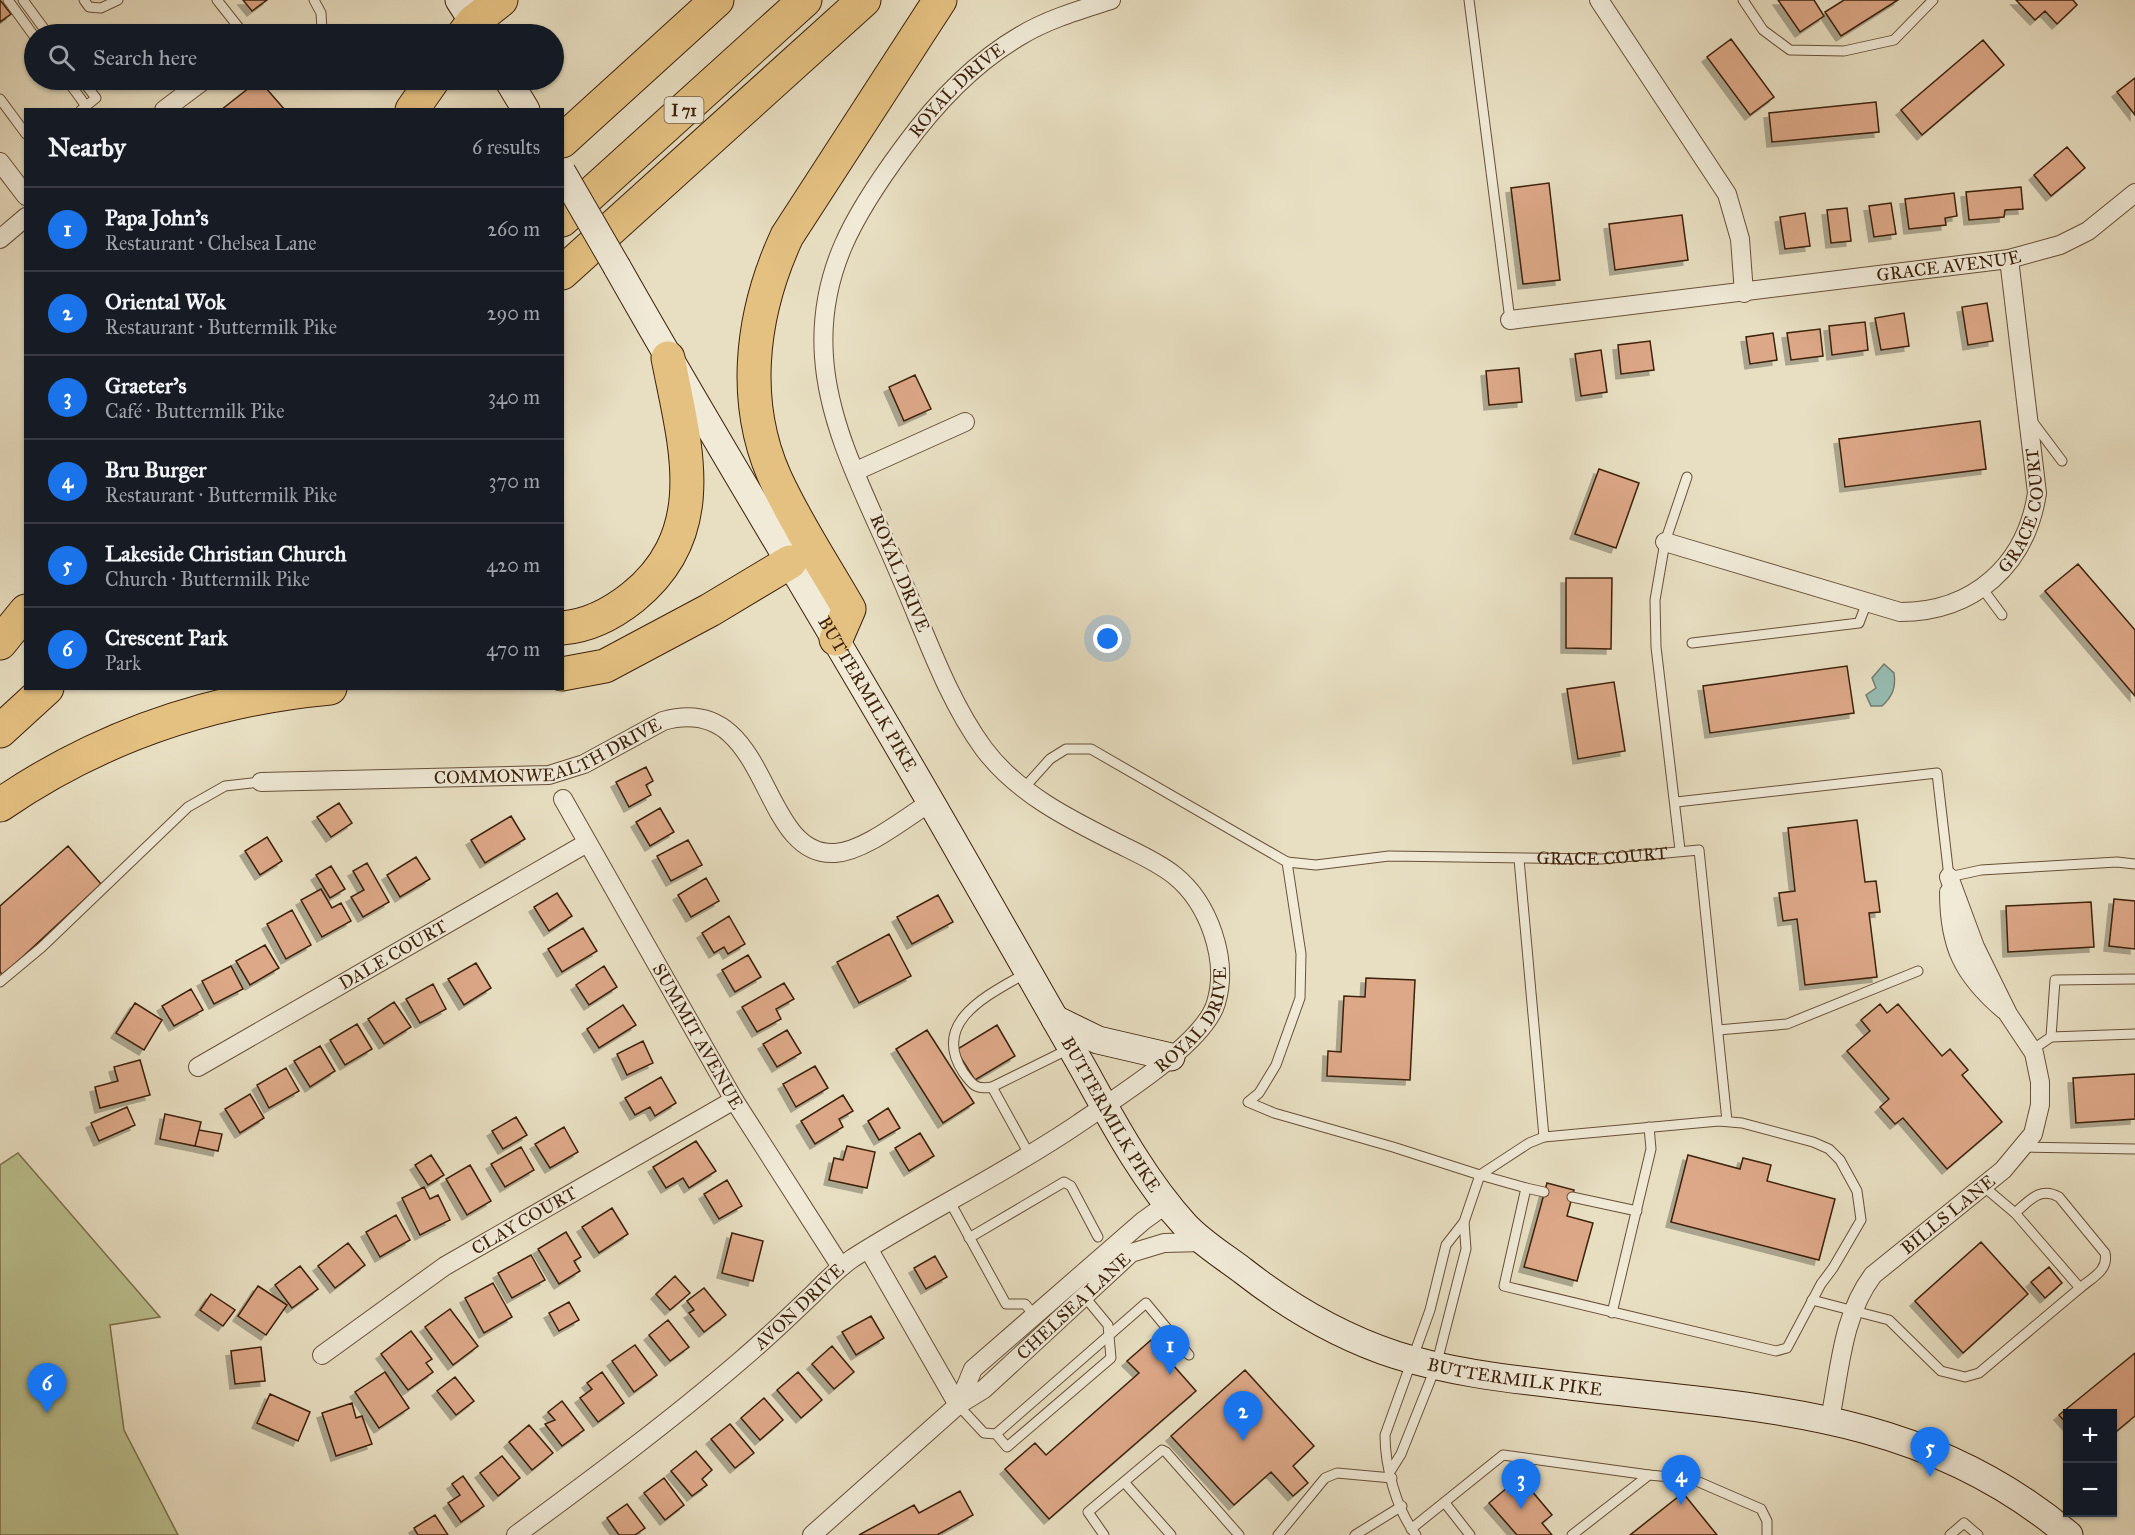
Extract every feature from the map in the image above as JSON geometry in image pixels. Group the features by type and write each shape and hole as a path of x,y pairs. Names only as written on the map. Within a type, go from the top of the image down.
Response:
{"highway":[{"path":"469,23 501,0"},
{"path":"564,139 717,0"},
{"name":"I 71","path":"564,218 804,0"},
{"path":"564,271 864,0"},
{"path":"837,639 849,609 780,489 760,436 753,377 756,330 771,269 787,236 940,0"},
{"path":"413,108 425,90"},
{"path":"564,628 588,622 614,612 652,581 681,532 688,484 685,447 668,357"},
{"path":"564,674 605,666 711,610 790,562"},
{"path":"0,643 24,613"},
{"path":"0,651 24,630"},
{"path":"0,731 45,690"},
{"path":"0,805 60,767 130,734 187,714 238,701 308,690"}],"main road":[{"path":"514,90 525,108"},
{"name":"BUTTERMILK PIKE","path":"564,175 668,357 837,639 1055,1019 1082,1043 1104,1106 1168,1203 1203,1242 1304,1316 1352,1339 1424,1362 1500,1377 1782,1411 1830,1419 1884,1433 1966,1466 2006,1487 2069,1535"},
{"path":"1082,1043 1171,1057"}],"street":[{"name":"ROYAL DRIVE","path":"1104,1106 1171,1057 1206,1025 1216,1003 1220,977 1218,954 1211,927 1196,898 1174,875 1086,828 1024,788 987,753 958,710 856,471 831,401 824,363 823,333 828,289 847,233 872,189 919,125 965,76 1019,36 1047,21 1111,0"},
{"path":"1599,0 1727,194 1740,239 1744,293"},
{"path":"169,108 192,90"},
{"path":"0,162 24,193"},
{"name":"GRACE AVENUE","path":"1510,320 2009,260 2060,245 2088,231 2135,193"},
{"path":"0,239 23,224"},
{"name":"GRACE COURT","path":"1665,542 1900,612 1922,612 1944,607 1982,588 2009,563 2025,540 2034,514 2037,493 2030,419 2009,260"},
{"path":"856,471 965,422"},
{"name":"COMMONWEALTH DRIVE","path":"261,782 559,773 584,764 663,721 699,717 726,730 749,755 791,832 810,849 833,854 855,849 931,802"},
{"name":"SUMMIT AVENUE","path":"563,799 734,1100 841,1267"},
{"name":"DALE COURT","path":"198,1067 587,843"},
{"name":"BILLS LANE","path":"1830,1419 1851,1311 1860,1293 1873,1275 2003,1170 2033,1134 2040,1105 2040,1082 2032,1050 2008,1014 1964,924 1949,877"},
{"name":"CLAY COURT","path":"322,1355 445,1266 734,1100"},
{"name":"AVON DRIVE","path":"516,1535 671,1420 768,1337 841,1267 1029,1155 1104,1106"},
{"name":"CHELSEA LANE","path":"958,1405 973,1369 1143,1221 1168,1203"},
{"name":"CHELSEA LANE","path":"812,1535 958,1405 984,1389 1131,1253 1164,1244 1203,1242"},
{"path":"869,1250 958,1405"}],"lane":[{"path":"8,0 25,24"},
{"path":"22,0 40,24"},
{"path":"84,0 89,7 101,8 118,0"},
{"path":"217,0 236,24"},
{"path":"314,0 321,13 322,24"},
{"path":"1469,0 1510,320"},
{"path":"1743,0 1763,30 1790,50 1844,51 1894,40 1933,0"},
{"path":"73,90 84,108 96,98 90,90"},
{"path":"0,99 24,131"},
{"name":"GRACE COURT","path":"2030,419 2062,461"},
{"name":"GRACE COURT","path":"1287,862 1316,864 1389,856 1601,859 1680,850 1656,648 1655,600 1665,542 1687,477"},
{"name":"GRACE COURT","path":"1982,588 2002,615"},
{"path":"1692,643 1859,623 1867,602"},
{"path":"1024,788 1050,759 1066,749 1091,749 1287,862 1301,954 1300,998 1276,1065 1259,1093 1248,1102 1274,1113 1544,1192"},
{"path":"1676,802 1937,773 1949,877 1981,870 2117,862 2135,864"},
{"path":"0,982 50,938 188,807 225,786 261,782"},
{"path":"1680,850 1699,850 1727,1121"},
{"path":"1519,859 1544,1137"},
{"path":"1028,971 975,1004 963,1017 957,1029 953,1050 957,1062 972,1086 981,1089 992,1087 1082,1043"},
{"path":"1718,1030 1787,1024 1918,971"},
{"path":"2051,1037 2055,980 2135,979"},
{"path":"2032,1050 2051,1037 2135,1034"},
{"path":"992,1087 1029,1155"},
{"path":"1526,1188 1504,1286 1776,1351 1787,1348 1812,1300 1861,1220 1857,1191 1840,1160 1829,1149 1813,1142 1727,1121 1544,1137 1529,1143 1480,1175 1464,1222 1446,1245 1430,1310 1424,1362 1385,1435 1385,1454 1413,1532 1444,1503 1503,1455 1692,1479 1761,1509 1767,1521 1767,1535"},
{"path":"1612,1313 1651,1149 1649,1127"},
{"path":"2022,1147 2135,1149"},
{"path":"969,1238 1064,1182 1071,1186 1098,1237"},
{"path":"1983,1186 2014,1213 2080,1288"},
{"path":"1812,1300 1890,1320 1941,1371 1965,1377 1979,1373 2104,1268 2107,1261 2105,1253 2059,1197 2050,1191 2042,1191 2014,1213"},
{"path":"1572,1197 1637,1212"},
{"path":"950,1202 1006,1304 1025,1305 1035,1316"},
{"path":"1391,1474 1401,1454 1424,1362 1466,1249 1464,1222"},
{"path":"958,1405 984,1433 996,1434 1007,1447 1111,1358 1107,1335 1108,1325 1084,1296"},
{"path":"996,1434 1146,1303 1189,1355"},
{"path":"1104,1535 1088,1512 1161,1450 1166,1452 1239,1535"},
{"path":"1278,1535 1325,1478 1337,1473 1391,1474"},
{"path":"1572,1535 1649,1475"},
{"path":"1124,1482 1171,1535"},
{"path":"1444,1503 1470,1535"},
{"path":"1360,1534 1402,1506"},
{"path":"1950,1535 1964,1523 1978,1535"}],"green space":[{"path":"18,1153 160,1317 110,1325 124,1430 178,1535 0,1535 0,1165"}],"water":[{"path":"1884,664 1894,673 1893,691 1882,706 1871,706 1866,695 1876,688 1872,678"}],"building":[{"path":"0,0 11,14 0,22"},
{"path":"243,0 267,0 252,11"},
{"path":"1778,0 1814,0 1824,16 1800,32"},
{"path":"1844,0 1898,0 1841,36 1825,12"},
{"path":"2016,0 2073,0 2077,5 2057,24 2045,11 2035,20"},
{"path":"1731,39 1774,97 1750,115 1707,57"},
{"path":"1983,40 2004,65 1922,135 1901,110"},
{"path":"2135,78 2135,115 2117,92"},
{"path":"246,90 268,90 283,108 224,108"},
{"path":"1876,102 1879,132 1772,142 1769,113"},
{"path":"2067,147 2085,168 2051,196 2034,175"},
{"path":"1549,183 1560,280 1523,284 1511,188"},
{"path":"2021,187 2023,209 2005,210 2004,217 1969,220 1966,192"},
{"path":"1954,193 1957,216 1945,218 1946,225 1909,229 1905,199"},
{"path":"1891,203 1896,234 1874,237 1869,206"},
{"path":"1847,208 1851,241 1831,243 1827,210"},
{"path":"1805,213 1810,246 1785,249 1780,217"},
{"path":"1682,215 1688,260 1615,270 1609,224"},
{"path":"1987,303 1993,341 1968,345 1962,307"},
{"path":"1904,313 1909,346 1881,350 1875,318"},
{"path":"1865,322 1868,350 1832,355 1829,326"},
{"path":"1820,329 1823,356 1791,360 1787,333"},
{"path":"1773,333 1777,360 1750,364 1746,337"},
{"path":"1650,341 1654,370 1621,374 1618,345"},
{"path":"1601,350 1607,392 1581,396 1575,354"},
{"path":"1519,368 1522,402 1489,405 1486,371"},
{"path":"915,375 931,409 904,421 889,387"},
{"path":"1980,421 1986,469 1845,487 1839,439"},
{"path":"1599,469 1639,483 1616,548 1575,534"},
{"path":"2078,564 2135,630 2135,696 2045,591"},
{"path":"1566,578 1612,578 1611,649 1566,648"},
{"path":"1847,666 1854,713 1710,733 1703,686"},
{"path":"1614,682 1625,751 1578,759 1567,689"},
{"path":"646,767 653,781 646,785 651,795 629,807 616,782"},
{"path":"339,803 352,823 331,837 317,817"},
{"path":"660,808 674,832 650,846 636,822"},
{"path":"511,816 525,839 485,863 471,840"},
{"path":"1857,820 1865,882 1876,881 1880,912 1869,913 1877,977 1805,985 1797,919 1783,921 1779,893 1795,891 1788,828"},
{"path":"267,837 282,861 260,875 245,851"},
{"path":"688,840 702,865 671,881 657,856"},
{"path":"68,846 101,884 3,975 0,972 0,906"},
{"path":"416,857 430,879 400,897 387,875"},
{"path":"367,863 389,902 363,917 351,897 364,890 353,871"},
{"path":"331,866 345,889 330,898 316,875"},
{"path":"706,878 719,901 691,917 678,895"},
{"path":"321,889 332,908 341,903 351,921 322,937 301,900"},
{"path":"557,893 572,916 549,931 534,907"},
{"path":"938,895 953,922 912,944 897,917"},
{"path":"2114,899 2135,901 2135,949 2109,946"},
{"path":"2091,902 2094,947 2008,952 2006,906"},
{"path":"292,910 311,945 286,959 267,924"},
{"path":"729,916 745,944 728,954 724,947 714,953 702,933"},
{"path":"583,928 597,951 562,972 548,949"},
{"path":"889,934 911,976 859,1003 837,962"},
{"path":"265,945 279,968 250,985 236,961"},
{"path":"748,955 761,977 735,992 722,970"},
{"path":"476,963 491,988 464,1005 448,979"},
{"path":"231,966 243,989 214,1004 202,981"},
{"path":"604,966 617,987 589,1005 576,985"},
{"path":"1366,978 1415,980 1410,1080 1327,1076 1328,1051 1341,1052 1344,996 1365,997"},
{"path":"784,983 794,999 776,1009 781,1019 757,1032 742,1007"},
{"path":"433,984 446,1009 420,1023 406,999"},
{"path":"191,989 203,1010 174,1026 162,1006"},
{"path":"394,1002 411,1027 384,1044 368,1019"},
{"path":"135,1003 162,1020 144,1050 116,1033"},
{"path":"1880,1004 1887,1013 1898,1004 1942,1056 1950,1049 1968,1070 1962,1075 2002,1122 1947,1169 1903,1118 1895,1124 1880,1107 1889,1099 1847,1051 1870,1031 1861,1020"},
{"path":"623,1005 636,1025 599,1048 587,1029"},
{"path":"357,1024 372,1049 345,1065 330,1040"},
{"path":"997,1025 1015,1056 975,1080 956,1050"},
{"path":"787,1030 801,1053 777,1067 763,1044"},
{"path":"927,1030 974,1103 943,1123 896,1049"},
{"path":"643,1041 653,1063 627,1075 617,1054"},
{"path":"320,1046 335,1071 310,1087 294,1061"},
{"path":"140,1060 150,1095 100,1108 95,1087 118,1081 114,1067"},
{"path":"815,1066 828,1088 796,1107 783,1084"},
{"path":"286,1068 299,1091 269,1108 257,1085"},
{"path":"2135,1074 2135,1119 2076,1123 2073,1078"},
{"path":"661,1077 676,1103 655,1116 650,1107 635,1115 625,1098"},
{"path":"250,1094 264,1118 240,1133 225,1109"},
{"path":"843,1095 853,1111 839,1119 843,1127 815,1144 801,1121"},
{"path":"127,1107 135,1125 99,1141 91,1123"},
{"path":"888,1108 900,1128 879,1140 868,1121"},
{"path":"165,1114 201,1122 195,1146 160,1139"},
{"path":"516,1117 527,1135 503,1149 492,1131"},
{"path":"564,1127 578,1152 550,1168 535,1144"},
{"path":"199,1130 222,1134 218,1151 195,1146"},
{"path":"920,1133 934,1156 909,1171 895,1148"},
{"path":"696,1141 716,1171 689,1188 683,1178 666,1188 653,1167"},
{"path":"847,1146 875,1152 867,1188 829,1180 834,1158 843,1160"},
{"path":"521,1147 534,1170 505,1187 491,1164"},
{"path":"431,1155 444,1175 428,1185 415,1165"},
{"path":"1688,1155 1740,1169 1743,1158 1771,1165 1767,1181 1835,1199 1819,1260 1671,1222"},
{"path":"470,1165 491,1201 467,1215 446,1179"},
{"path":"727,1180 742,1206 719,1219 704,1194"},
{"path":"1547,1183 1574,1190 1567,1216 1593,1223 1577,1281 1524,1267"},
{"path":"424,1187 430,1199 438,1195 450,1220 420,1235 402,1198"},
{"path":"612,1208 628,1234 599,1253 582,1227"},
{"path":"396,1215 410,1240 380,1257 366,1232"},
{"path":"566,1232 581,1257 574,1261 580,1271 559,1284 538,1249"},
{"path":"732,1233 763,1241 753,1281 722,1273"},
{"path":"1981,1242 2028,1294 1963,1353 1915,1301"},
{"path":"348,1243 365,1265 335,1288 318,1266"},
{"path":"531,1255 545,1280 512,1298 498,1273"},
{"path":"935,1256 947,1277 926,1289 914,1268"},
{"path":"300,1266 318,1289 292,1308 275,1285"},
{"path":"2049,1267 2062,1283 2045,1298 2031,1282"},
{"path":"675,1276 690,1293 670,1310 656,1294"},
{"path":"493,1283 512,1317 484,1333 465,1298"},
{"path":"258,1286 287,1305 266,1335 238,1316"},
{"path":"704,1288 726,1315 704,1332 689,1313 694,1310 687,1301"},
{"path":"211,1294 235,1310 223,1326 200,1310"},
{"path":"569,1302 579,1320 559,1331 549,1313"},
{"path":"450,1309 478,1346 453,1365 425,1327"},
{"path":"871,1316 884,1338 856,1355 842,1332"},
{"path":"668,1320 689,1347 670,1361 649,1335"},
{"path":"411,1331 432,1359 426,1363 433,1372 408,1390 381,1354"},
{"path":"1151,1340 1196,1391 1049,1519 1005,1469 1035,1443 1046,1455 1139,1373 1127,1361"},
{"path":"635,1345 657,1375 634,1392 612,1361"},
{"path":"832,1346 854,1372 834,1389 812,1364"},
{"path":"261,1347 265,1381 235,1384 231,1351"},
{"path":"2135,1353 2135,1416 2117,1431 2117,1409 2066,1409"},
{"path":"1245,1370 1314,1446 1293,1466 1308,1483 1293,1496 1271,1472 1234,1505 1171,1436"},
{"path":"385,1372 409,1408 379,1428 355,1392"},
{"path":"602,1372 624,1403 598,1422 580,1398 592,1389 587,1383"},
{"path":"798,1372 822,1400 801,1418 777,1390"},
{"path":"455,1377 474,1401 456,1415 437,1391"},
{"path":"270,1394 310,1412 298,1441 257,1423"},
{"path":"764,1398 783,1420 760,1440 741,1418"},
{"path":"562,1401 584,1430 562,1446 545,1424 555,1420 548,1412"},
{"path":"352,1403 356,1418 362,1416 372,1444 336,1456 322,1413"},
{"path":"730,1424 754,1453 735,1468 711,1439"},
{"path":"529,1425 553,1453 532,1470 509,1442"},
{"path":"696,1451 712,1470 702,1479 707,1485 692,1496 671,1471"},
{"path":"502,1456 520,1478 498,1496 480,1473"},
{"path":"463,1476 484,1506 461,1522 448,1503 460,1495 452,1484"},
{"path":"1520,1477 1552,1515 1542,1523 1552,1535 1517,1535 1489,1503"},
{"path":"664,1478 684,1505 665,1520 644,1493"},
{"path":"960,1491 973,1515 937,1535 859,1535 914,1505 919,1513"},
{"path":"1683,1493 1717,1535 1630,1535"},
{"path":"627,1504 645,1528 635,1535 619,1535 607,1518"},
{"path":"435,1515 448,1535 418,1535 414,1528"}],"place":[{"name":"Papa John's","path":"1170,1375"},
{"name":"Crescent Park","path":"47,1413"},
{"name":"Oriental Wok","path":"1243,1441"},
{"name":"Lakeside Christian Church","path":"1930,1477"},
{"name":"Bru Burger","path":"1681,1505"},
{"name":"Graeter's","path":"1521,1509"}]}
